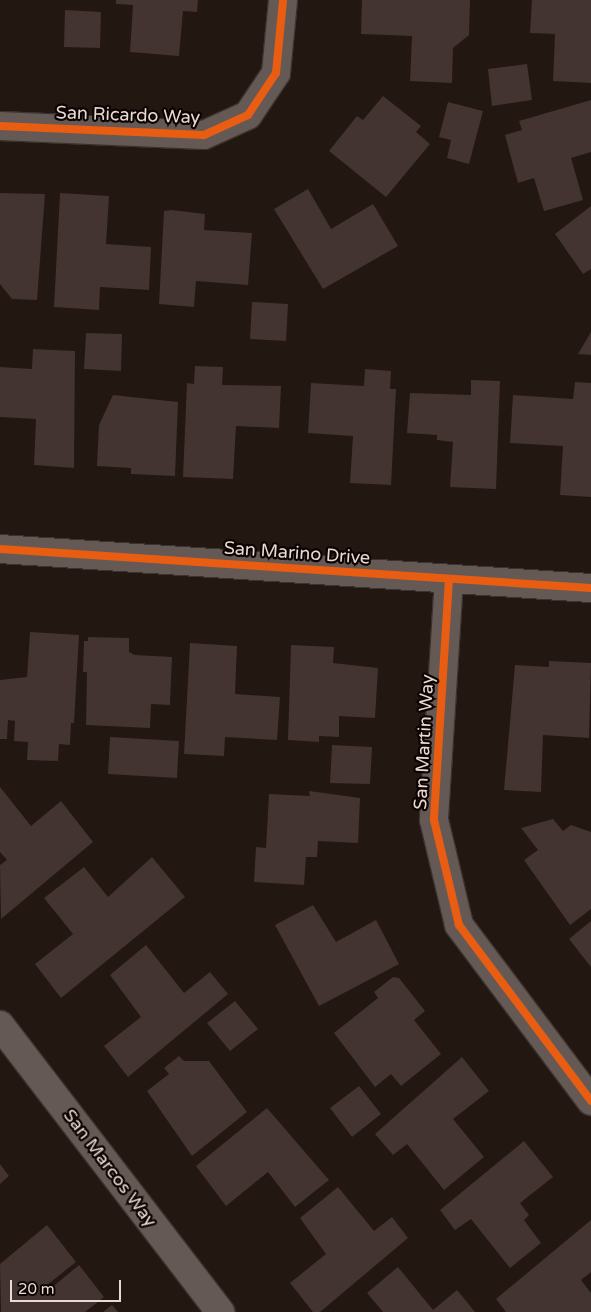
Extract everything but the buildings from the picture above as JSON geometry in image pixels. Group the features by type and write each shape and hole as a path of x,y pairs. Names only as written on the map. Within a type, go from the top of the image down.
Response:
{"street":[{"name":"San Ricardo Way","path":"0,126 204,135 213,131 248,115 276,73 283,0"},
{"name":"San Marino Drive","path":"0,549 591,588"},
{"name":"San Martin Way","path":"449,579 434,820 459,925 591,1101"},
{"name":"San Marcos Way","path":"0,1025 220,1312"}],"cycle path":[{"path":"0,126 204,135 248,115 276,73 283,0"},
{"path":"0,549 591,588"},
{"path":"449,579 434,820 459,925 591,1101"}]}
